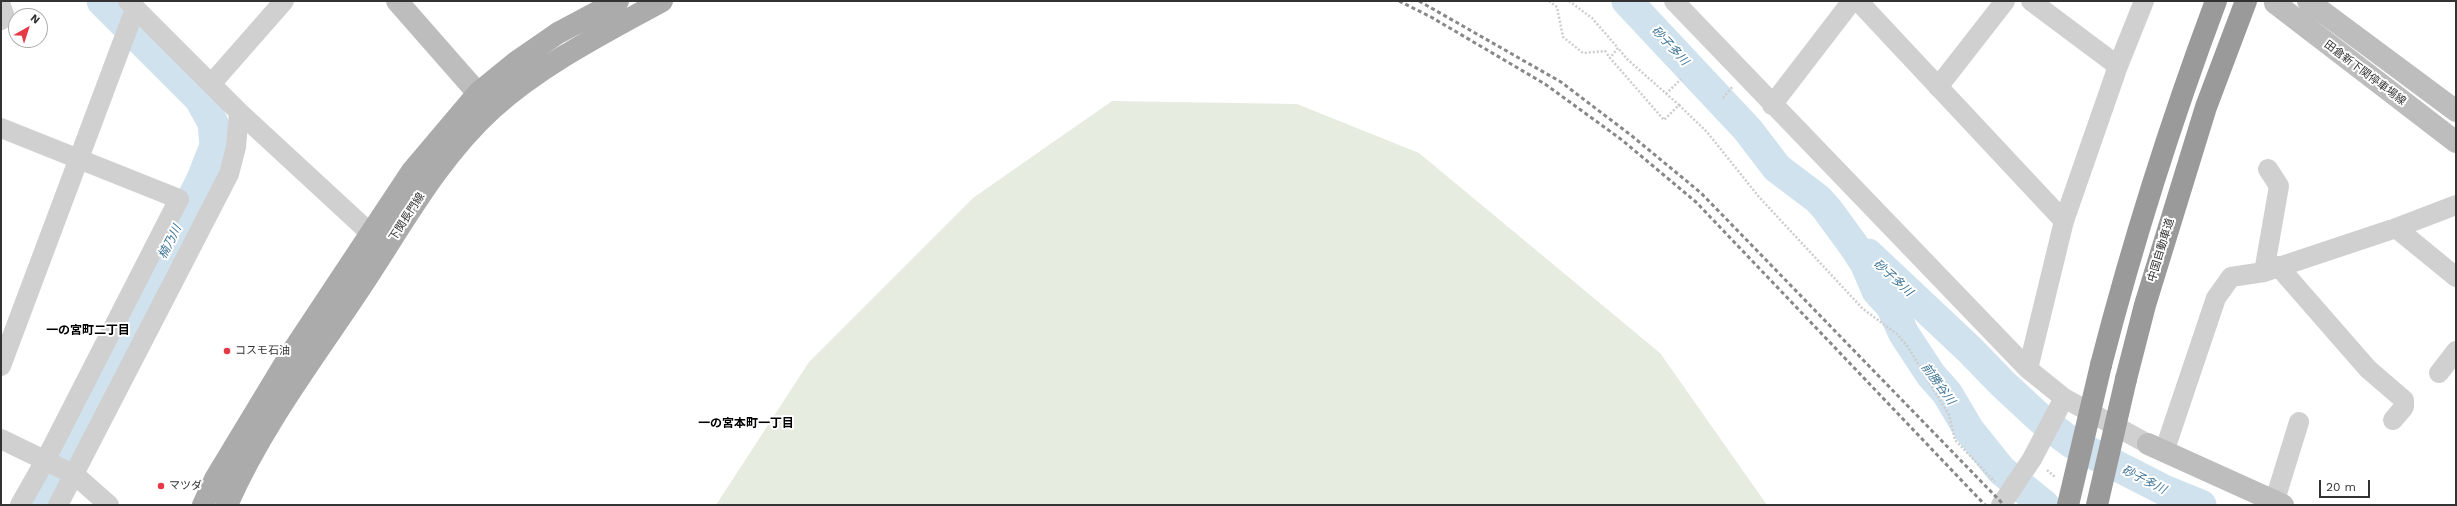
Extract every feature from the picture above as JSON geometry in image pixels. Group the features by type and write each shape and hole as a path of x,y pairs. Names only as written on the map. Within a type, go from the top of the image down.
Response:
{"highway":[{"path":"2068,505 2101,365 2139,225 2180,98 2216,1"},
{"name":"中国自動車道","path":"2096,505 2149,291 2203,114 2246,1"}],"main road":[{"path":"397,1 485,101"},
{"name":"下関長門線","path":"227,505 252,452 430,181 485,101 516,62 558,33 618,1"},
{"name":"下関長門線","path":"203,505 215,479 252,416 370,233 412,171 485,101 662,1"},
{"name":"田倉新下関停車場線","path":"2308,1 2456,111"},
{"name":"田倉新下関停車場線","path":"2275,3 2456,142"},
{"path":"2156,448 2278,504"}],"street":[{"path":"212,83 284,1"},
{"path":"1674,1 1772,105 1835,166 1952,292 2061,404 2156,448 2216,298 2231,277 2271,269 2396,228 2456,205"},
{"path":"1772,105 1852,1"},
{"path":"1858,1 2064,221"},
{"path":"1938,87 2004,1"},
{"path":"2031,1 2118,66"},
{"path":"2028,369 2064,221 2118,66 2144,1"},
{"path":"1,366 79,157 132,5 212,83 239,112 387,248"},
{"path":"1,6 4,14 1,20"},
{"path":"58,505 75,475 229,174 236,147 239,112"},
{"path":"1,128 79,157 179,199 46,459 20,505"},
{"path":"2268,169 2279,186 2271,269 2368,369 2404,400 2404,408 2393,420"},
{"path":"2396,228 2456,277"},
{"path":"2439,373 2456,351"},
{"path":"2003,493 2025,470 2061,404"},
{"path":"2278,504 2300,422"},
{"path":"1,439 46,459 75,475 109,505"}],"path":[{"path":"1549,1 1557,7 1563,37 1583,53 1605,51 1664,120 1678,105"},
{"path":"1569,1 1592,18 1627,59 1706,132 1759,197 1863,309 1897,334 1908,347 1949,414 1955,440 2003,493"},
{"path":"1610,58 1618,48"},
{"path":"1666,94 1681,79"}],"shaded area":[{"path":"1112,101 1297,104 1419,153 1660,353 1767,505 716,505 809,362 973,198"}],"waterway":[{"name":"楠乃川","path":"37,505 65,454 202,179 215,146 213,123 200,99 102,1"},
{"name":"砂子多川","path":"1627,1 1748,130 1777,168 1818,199 1827,209 1865,263 1877,291 1891,306 1904,334 1931,375 1947,393 1969,430 2001,470 2044,505"},
{"name":"砂子多川","path":"1868,254 2044,422 2072,443 2164,490 2201,505"}],"railway":[{"path":"1399,1 1431,17 1545,84 1622,140 1696,202 1985,505"},
{"path":"1419,1 1561,82 1632,136 1701,193 2004,505"}],"place":[{"name":"コスモ石油","path":"227,351"},
{"name":"マツダ","path":"161,486"}],"district":[{"name":"一の宮町二丁目","path":"88,330"},
{"name":"一の宮本町一丁目","path":"746,423"}],"water label":[{"name":"前勝谷川","path":"1938,384"}]}
